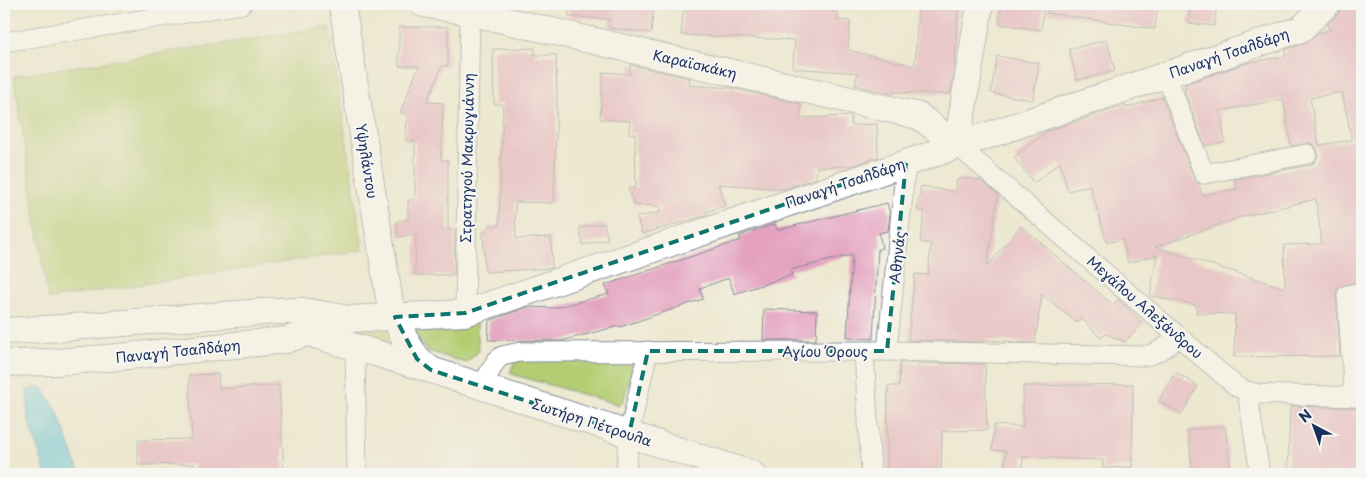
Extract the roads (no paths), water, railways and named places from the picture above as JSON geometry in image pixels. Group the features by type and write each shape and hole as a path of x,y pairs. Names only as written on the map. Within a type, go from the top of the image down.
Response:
{"street":[{"path":"4,42 242,4"},
{"name":"Υψηλάντου","path":"342,4 390,303 395,317"},
{"name":"Καραϊσκάκη","path":"424,4 470,8 919,116 957,145"},
{"path":"957,145 980,4"},
{"name":"Παναγή Τσαλδάρη","path":"4,330 70,327 275,311 303,311 349,319 465,313 1301,29 1327,4"},
{"name":"Στρατηγού Μακρυγιάννη","path":"465,313 470,8"},
{"path":"1166,74 1204,174 1307,154"},
{"name":"Μεγάλου Αλεξάνδρου","path":"957,145 1237,387 1259,394 1358,397"},
{"name":"Αθηνάς","path":"887,351 906,163"},
{"path":"1358,397 1347,295 1362,292"},
{"name":"Σωτήρη Πέτρουλα","path":"395,317 417,359 431,370"},
{"name":"Παναγή Τσαλδάρη","path":"4,363 118,358 286,340 349,319"},
{"name":"Σωτήρη Πέτρουλα","path":"308,333 431,370 752,474"},
{"name":"Αγίου Όρους","path":"482,387 496,361 502,356 520,352 887,351 1146,356 1164,349 1179,336"},
{"path":"355,347 357,474"},
{"path":"626,474 629,434 648,351"},
{"path":"864,351 871,474"},
{"path":"1247,391 1260,474"}],"water":[{"path":"41,386 57,410 80,474 46,474 28,418 27,390"}]}
